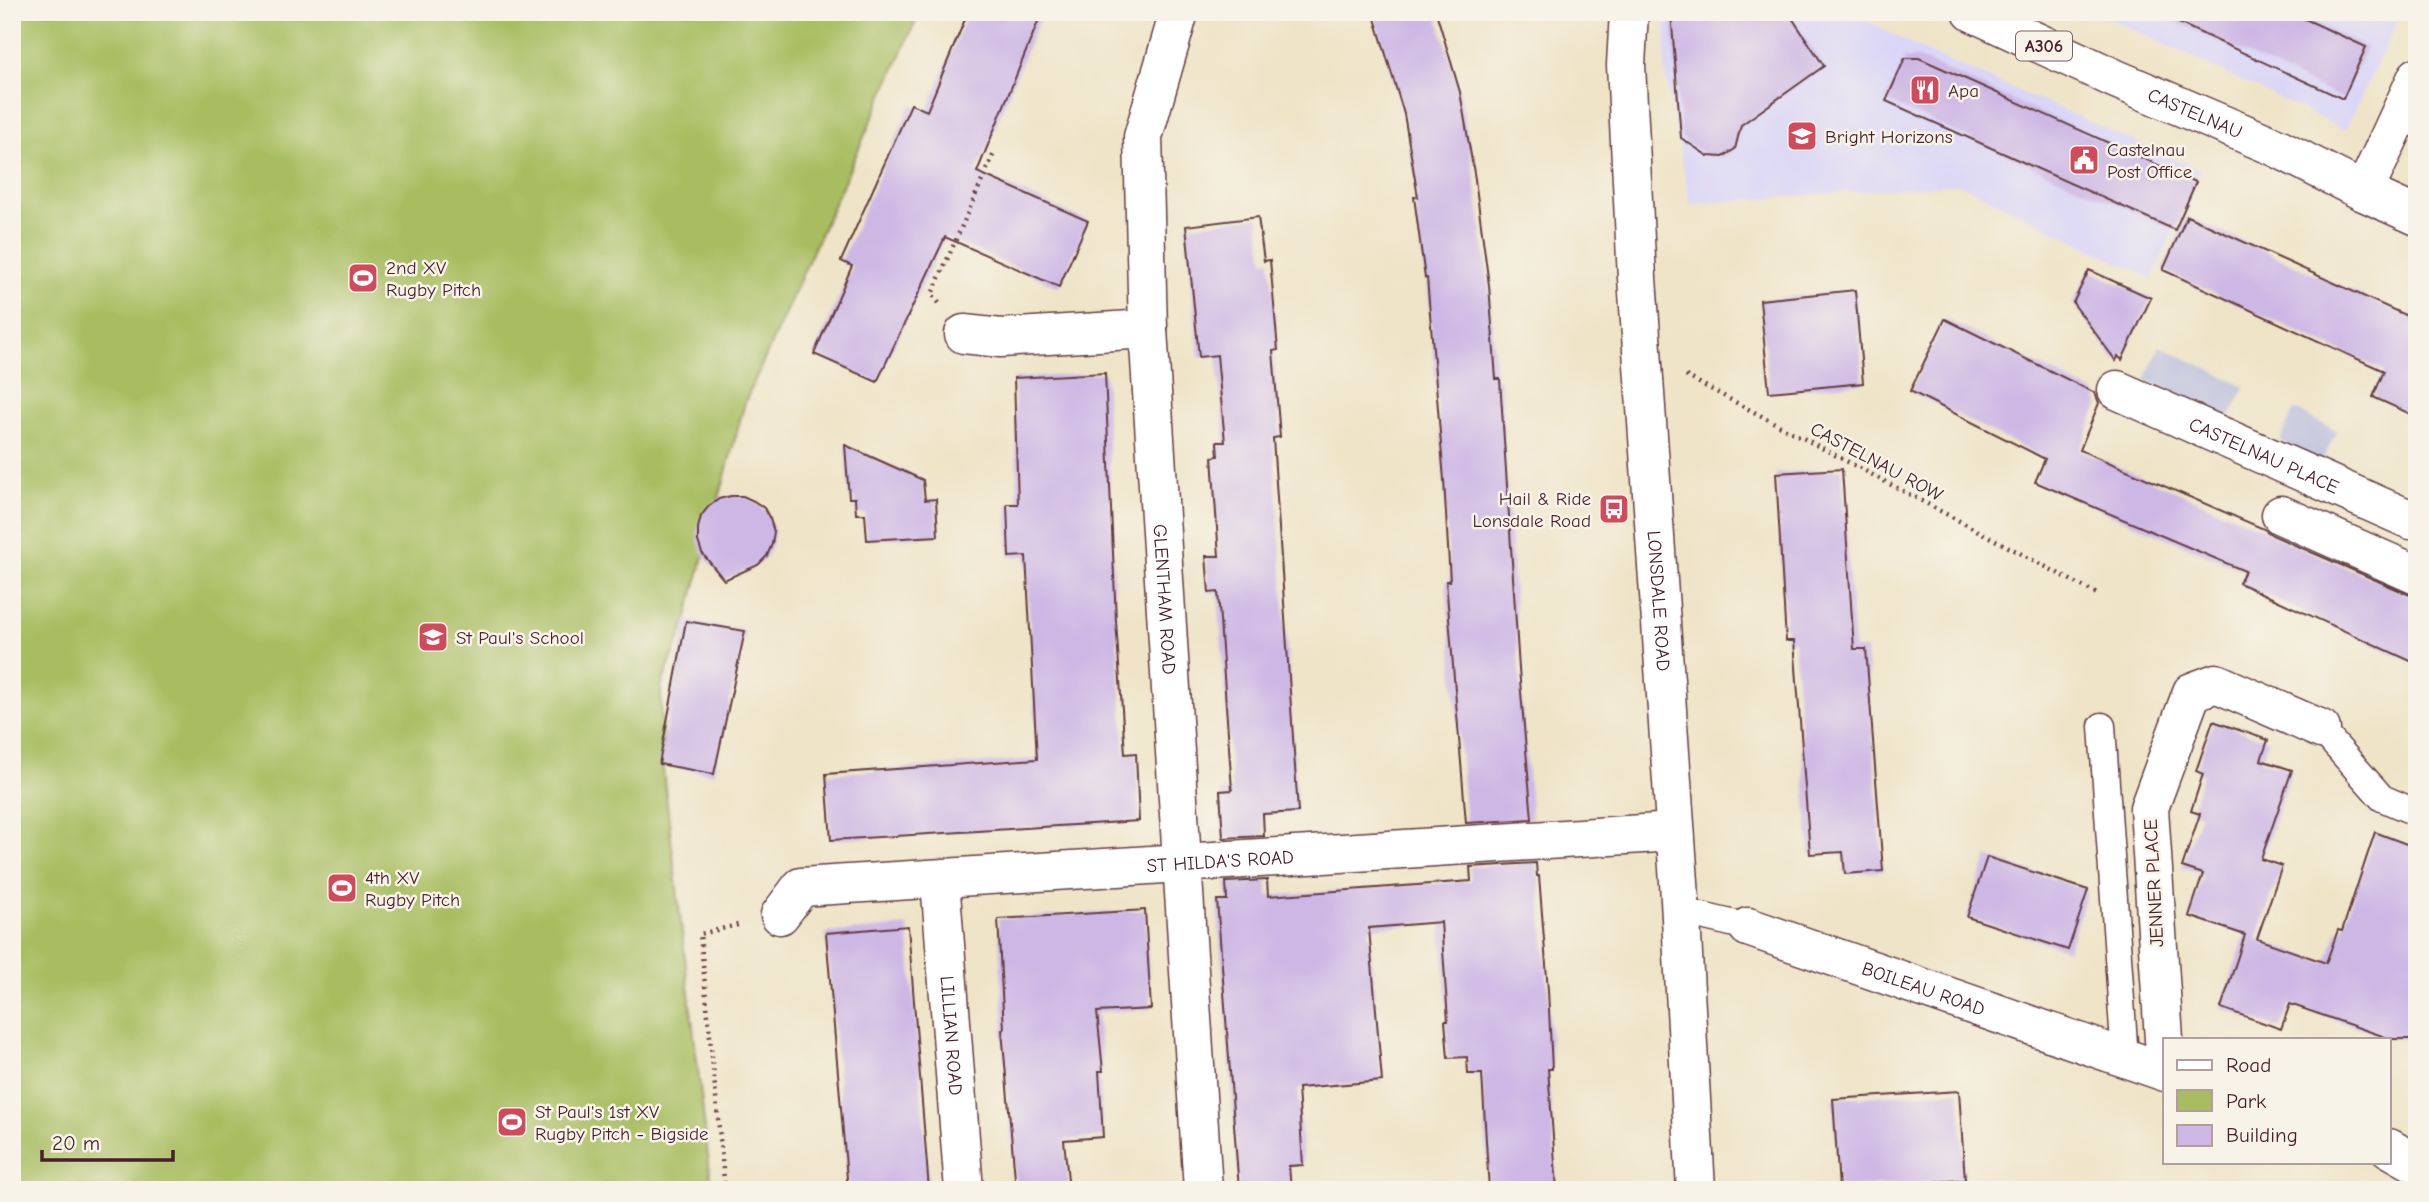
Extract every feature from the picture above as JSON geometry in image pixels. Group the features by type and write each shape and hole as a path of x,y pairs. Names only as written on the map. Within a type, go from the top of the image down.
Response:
{"street":[{"name":"GLENTHAM ROAD","path":"1179,12 1143,138 1148,329 1203,1190"},
{"path":"1609,12 1626,65"},
{"name":"LONSDALE ROAD","path":"1629,12 1626,65 1636,278 1680,911 1696,1190"},
{"name":"CASTELNAU","path":"1972,12 2116,79 2278,148 2417,216"},
{"path":"2364,192 2417,77"},
{"path":"964,334 1001,338 1148,329"},
{"name":"CASTELNAU PLACE","path":"2117,390 2407,541"},
{"path":"2281,515 2407,541"},
{"name":"JENNER PLACE","path":"2164,1038 2149,808 2192,692 2216,683 2321,729"},
{"name":"ST HILDA'S ROAD","path":"780,915 801,887 1674,832"},
{"name":"LILLIAN ROAD","path":"940,880 964,1190"},
{"name":"BOILEAU ROAD","path":"1748,927 2163,1071"},
{"path":"2390,1149 2417,1164"}],"lane":[{"path":"2102,726 2126,1058"},
{"path":"2321,729 2382,798 2417,813"},
{"name":"BOILEAU ROAD","path":"1680,911 1748,927"}],"path":[{"path":"964,334 932,294 995,151"},
{"name":"CASTELNAU ROW","path":"1643,355 1695,380 2096,594"},
{"path":"725,1190 700,934 780,915"}],"shaded area":[{"path":"1666,12 1851,12 1914,46 2201,170 2152,279 1960,184 1690,204 1665,71"},
{"path":"2096,12 2402,12 2345,130"},
{"path":"2160,346 2245,387 2229,418 2145,380"},
{"path":"2294,409 2337,431 2322,461 2280,441"}],"green space":[{"name":"St Paul's School","path":"12,12 920,12 745,402 686,621 661,687 662,761 712,1190 12,1190"}],"building":[{"path":"968,12 1042,12 977,172 1088,221 1059,287 945,237 877,382 814,354 852,266 841,261 911,104 927,111"},
{"path":"1373,12 1436,12 1460,92 1489,285 1496,379 1500,379 1532,819 1466,823 1446,581 1450,581 1444,480 1427,278 1414,197 1418,197 1404,114"},
{"path":"1671,12 1788,12 1824,66 1741,125 1735,149 1723,157 1708,156 1681,138"},
{"path":"2155,12 2290,12 2366,47 2343,99"},
{"path":"1905,58 1919,58 2196,182 2175,230 1886,101"},
{"path":"2187,216 2409,317 2417,301 2417,417 2373,397 2384,371 2163,270"},
{"path":"1258,217 1264,261 1270,260 1278,350 1273,351 1280,437 1273,438 1298,812 1263,814 1264,836 1223,838 1220,791 1232,790 1218,592 1209,593 1206,556 1219,556 1212,457 1218,456 1217,442 1225,442 1217,355 1199,357 1186,226"},
{"path":"2089,270 2151,298 2122,360 2118,356 2116,361 2073,303"},
{"path":"1855,290 1863,383 1769,392 1760,300"},
{"path":"1945,319 2095,393 2099,403 2080,450 2417,598 2417,664 2239,583 2245,571 2035,482 2045,459 1910,391"},
{"path":"1105,373 1125,754 1136,753 1139,821 831,840 826,774 1037,759 1026,556 1009,557 1007,504 1018,504 1014,378"},
{"path":"845,445 923,480 925,500 936,499 938,536 867,540 865,514 856,514 855,498 849,498"},
{"path":"1842,469 1854,649 1866,649 1883,871 1845,874 1843,852 1810,854 1794,641 1786,641 1776,473"},
{"path":"743,496 764,508 774,532 767,556 758,565 724,580 702,553 698,528 701,516 709,506 719,499"},
{"path":"686,621 745,631 714,774 659,764"},
{"path":"2213,721 2268,740 2261,760 2292,770 2261,859 2282,866 2257,939 2326,963 2338,930 2342,931 2375,832 2417,848 2417,1039 2391,1039 2290,1004 2281,1029 2221,1008 2245,935 2189,916 2203,874 2182,867 2200,814 2191,811 2203,774 2196,771"},
{"path":"1987,857 2088,890 2068,950 1967,917"},
{"path":"1536,863 1548,990 1552,1069 1548,1069 1557,1190 1489,1190 1482,1074 1468,1074 1467,1057 1448,1058 1441,922 1369,928 1382,1081 1298,1088 1303,1165 1289,1166 1291,1190 1239,1190 1217,900 1227,900 1226,882 1267,880 1268,896 1471,881 1470,867"},
{"path":"1145,910 1151,1009 1097,1012 1103,1071 1099,1071 1103,1137 1064,1140 1069,1190 1016,1190 1002,1030 998,919"},
{"path":"908,926 929,1190 848,1190 826,933"},
{"path":"1959,1091 1965,1180 1839,1188 1833,1099"}],"place":[{"name":"Apa","path":"1925,90"},
{"name":"Bright Horizons","path":"1802,136"},
{"name":"Castelnau Post Office","path":"2084,160"},
{"name":"2nd XV Rugby Pitch","path":"363,278"},
{"name":"Hail & Ride Lonsdale Road","path":"1614,509"},
{"name":"St Paul's School","path":"433,637"},
{"name":"4th XV Rugby Pitch","path":"342,888"},
{"name":"St Paul's 1st XV Rugby Pitch - Bigside","path":"512,1122"}]}
